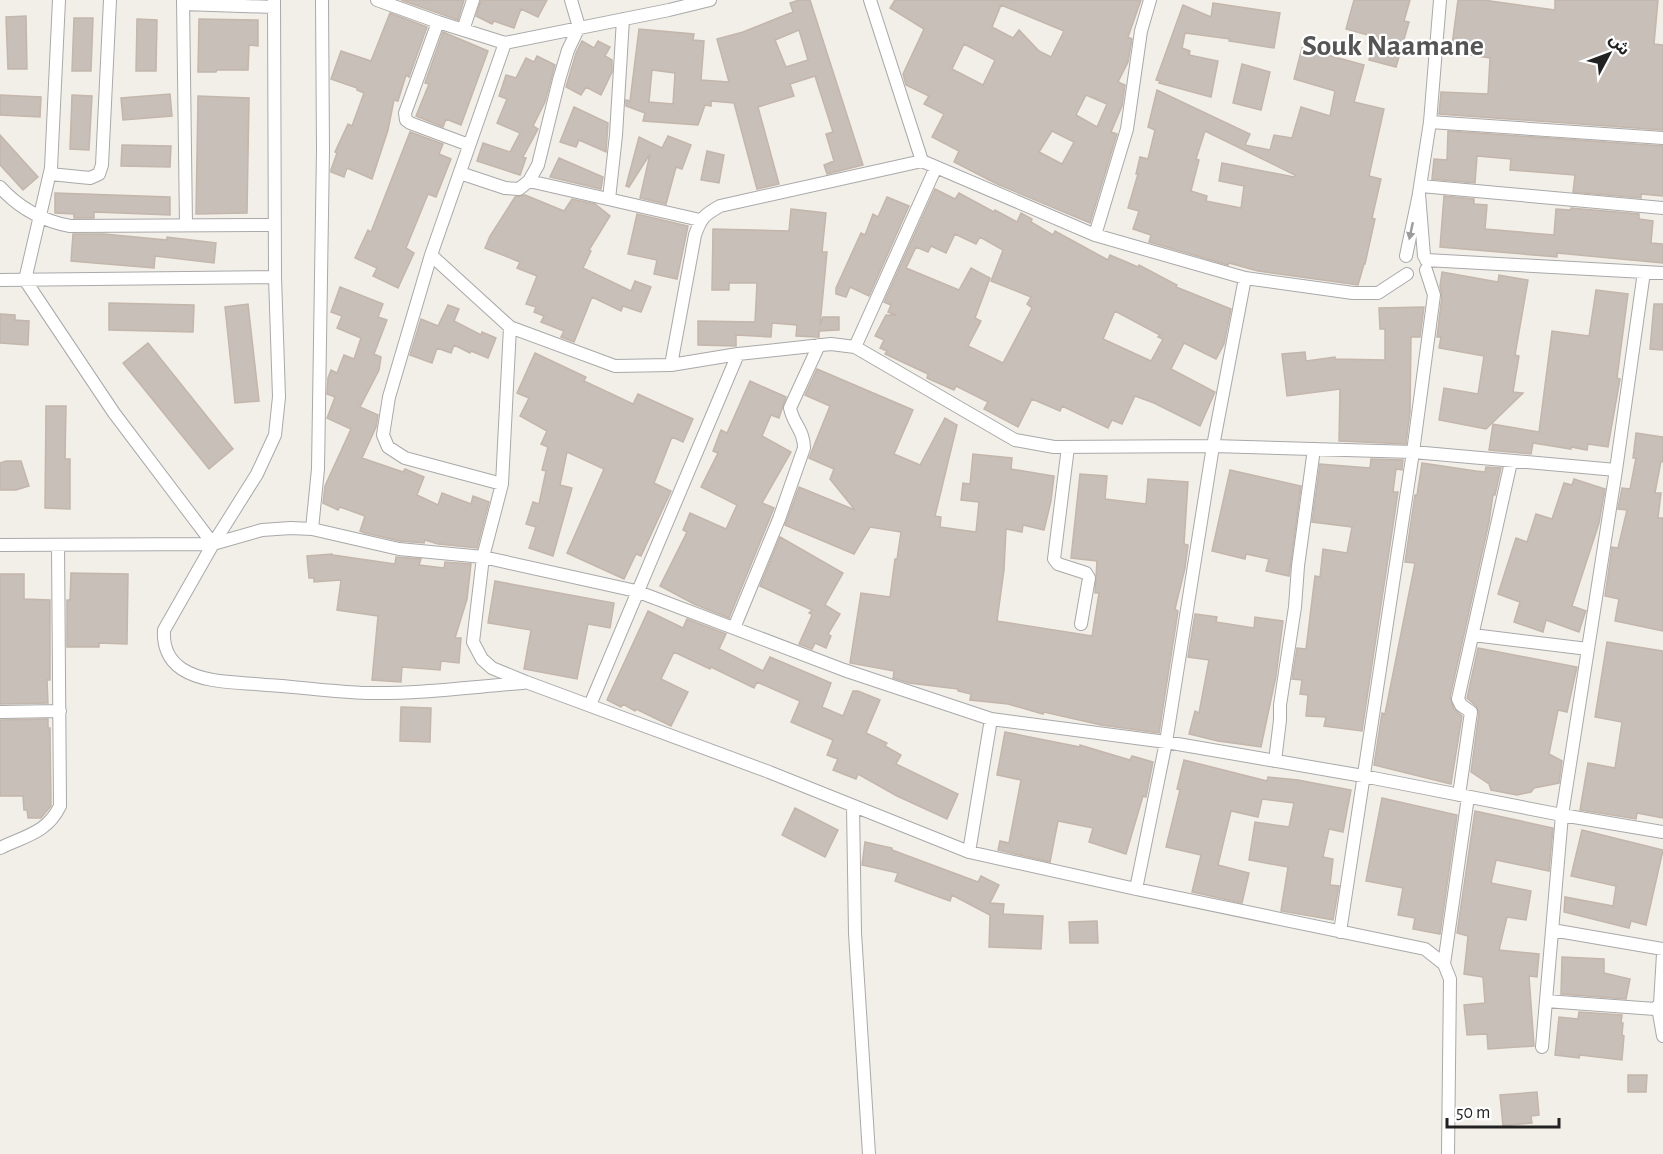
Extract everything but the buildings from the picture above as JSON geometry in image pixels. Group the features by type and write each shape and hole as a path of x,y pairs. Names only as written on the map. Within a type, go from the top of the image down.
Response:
{"street":[{"path":"59,0 50,174 25,280 114,413 213,544"},
{"path":"50,174 90,178 99,174 102,165 111,0"},
{"path":"312,529 318,469 323,150 322,0"},
{"path":"377,0 505,43 623,19 668,5 710,0"},
{"path":"463,30 473,0"},
{"path":"460,173 505,188 519,189 528,182 538,165 559,80 568,51 579,27 571,0"},
{"path":"870,0 922,161"},
{"path":"1095,235 1127,129 1141,31 1150,0"},
{"path":"1420,190 1425,262 1424,273 1416,277 1407,273 1403,266 1420,190 1430,122 1440,0"},
{"path":"186,225 183,2 274,4 274,225 279,397 275,435 257,474 213,544 164,630 164,642 171,660 180,668 196,676 232,682 366,693 418,692 526,682"},
{"path":"609,199 616,135 623,19"},
{"path":"438,22 405,113 406,120 469,145"},
{"path":"502,484 405,458 388,447 383,435 389,397 431,255 505,43"},
{"path":"1430,122 1663,138"},
{"path":"671,365 695,235 700,220 720,206 922,161 1095,235 1245,278 1353,293 1378,293 1407,273"},
{"path":"855,347 936,167"},
{"path":"528,182 700,220"},
{"path":"0,187 9,197 39,217 70,226 274,225"},
{"path":"1420,190 1663,208"},
{"path":"1340,932 1413,452 1434,295 1425,262 1416,252 1406,256"},
{"path":"431,255 510,327 615,366 671,365 738,354 831,344 855,347 1015,440 1054,447 1213,446 1413,452 1616,470"},
{"path":"1425,262 1663,273"},
{"path":"0,269 4,280 275,277"},
{"path":"1542,1047 1562,815 1616,470 1644,272"},
{"path":"1136,889 1166,742 1213,446 1245,278"},
{"path":"510,327 502,484 483,558 473,642 482,658 492,668 969,852 1425,949 1444,964"},
{"path":"734,628 779,519 804,448 804,438 790,408 819,345"},
{"path":"590,705 636,591 738,354"},
{"path":"1068,447 1054,559 1058,564 1086,573 1089,578 1081,624"},
{"path":"1275,761 1314,449"},
{"path":"1448,1154 1450,979 1444,964 1471,712 1461,705 1458,699 1511,462"},
{"path":"0,545 213,544 262,530 291,528 312,529 399,549 483,558 636,591 844,670 991,719 1166,742 1663,832"},
{"path":"0,848 44,828 54,819 60,806 58,544"},
{"path":"1473,635 1588,649"},
{"path":"0,712 60,711"},
{"path":"969,852 991,719"},
{"path":"853,806 855,933 869,1154"},
{"path":"1552,930 1663,952 1658,1007 1663,1036"},
{"path":"1546,1001 1650,1010 1658,1007"}],"district":[{"name":"Souk Naamane","path":"1393,46"}]}
